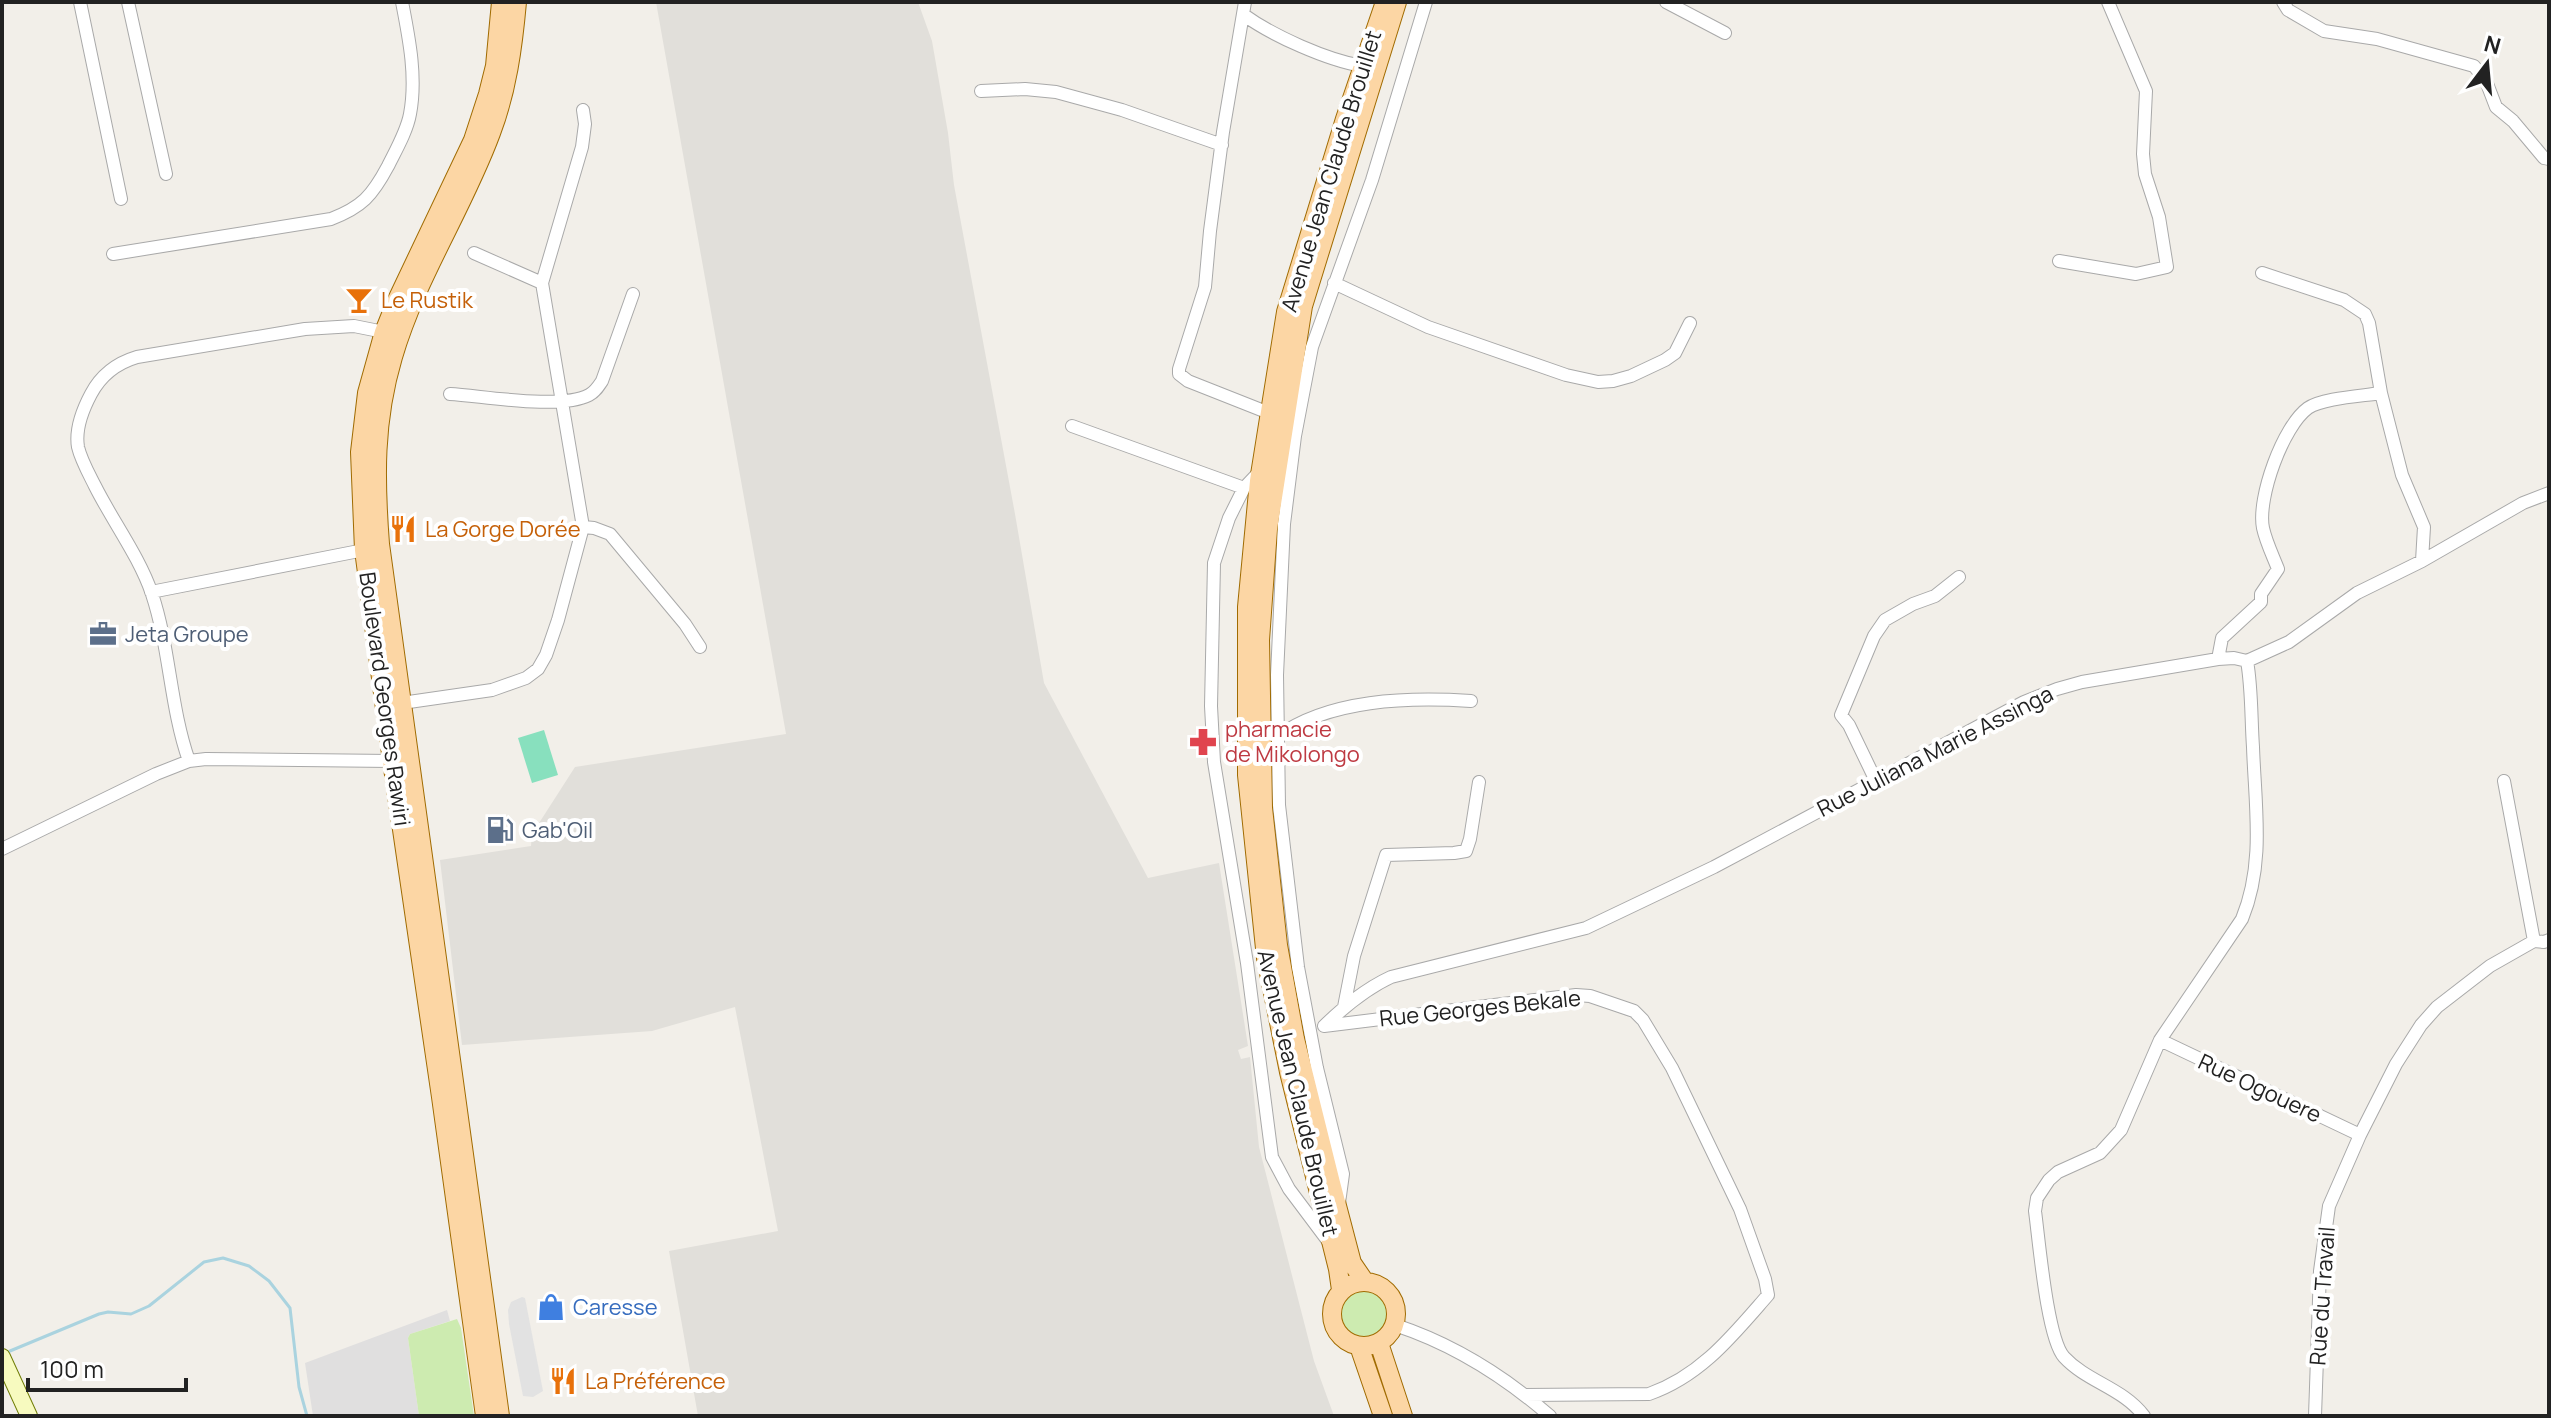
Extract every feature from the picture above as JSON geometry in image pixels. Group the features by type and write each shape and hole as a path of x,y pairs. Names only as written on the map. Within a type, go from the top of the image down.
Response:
{"main road":[{"name":"Boulevard Georges Rawiri","path":"485,1416 392,761 364,550 360,496 362,430 367,393 384,332 479,123 495,66 501,2"},
{"name":"Boulevard Georges Rawiri","path":"500,1416 402,703 378,516 376,454 380,413 405,322 492,132 508,73 517,2"},
{"name":"Avenue Jean Claude Brouillet","path":"1341,1290 1276,1016 1266,958 1247,775 1246,641 1254,524 1289,297 1385,2"},
{"name":"Avenue Jean Claude Brouillet","path":"1365,1282 1352,1263 1295,1039 1273,913 1261,774 1261,609 1271,504 1303,306 1397,2"},
{"path":"1365,1282 1377,1284 1392,1297 1396,1306 1395,1325 1387,1338 1379,1343 1359,1346 1348,1342 1335,1328 1332,1308 1341,1290 1365,1282"},
{"path":"1379,1343 1403,1416"},
{"path":"1359,1346 1383,1416"},
{"path":"2,1357 29,1416"}],"street":[{"path":"80,2 121,199"},
{"path":"128,2 166,174"},
{"path":"113,254 331,219 350,212 367,200 396,150 410,115 411,46 402,2"},
{"path":"1338,1208 1343,1174 1309,1029 1288,898 1279,805 1277,675 1286,504 1312,347 1372,180 1426,2"},
{"path":"1666,2 1725,33"},
{"path":"2059,261 2136,274 2167,267 2159,217 2144,164 2146,91 2108,2"},
{"path":"2283,2 2288,10 2324,31 2377,39 2474,66 2486,81 2496,107 2513,121 2544,158 2549,159"},
{"path":"1244,8 1256,24 1282,37 1345,63 1362,66"},
{"path":"1244,8 1222,145 1205,287 1179,374 1188,381 1269,413"},
{"path":"981,91 1025,89 1056,92 1122,110 1222,145"},
{"path":"402,703 501,688 526,678 538,669 546,655 558,620 583,527 542,283 582,147 583,110"},
{"path":"474,253 542,283"},
{"path":"2262,273 2344,300 2365,314 2402,475 2424,527 2422,561"},
{"path":"1334,283 1428,327 1566,375 1598,382 1631,376 1665,360 1675,353 1690,323"},
{"path":"450,394 563,402 587,396 602,381 633,294"},
{"path":"189,761 179,734 151,592 92,479 78,445 87,400 102,378 123,361 328,327 354,326 384,332"},
{"path":"2218,659 2222,638 2261,602 2261,594 2278,569 2263,526 2264,499 2273,468 2291,427 2310,406 2381,393"},
{"path":"1072,426 1244,488"},
{"path":"1261,470 1244,488 1229,518 1214,563 1211,665 1214,762 1247,963 1272,1157 1289,1189 1332,1245"},
{"name":"Rue Juliana Marie Assinga","path":"1324,1026 1374,985 1391,977 1586,928 1714,867 2024,702 2082,682 2218,659 2247,661 2289,642 2357,593 2422,561 2523,503 2549,493"},
{"path":"583,527 610,534 685,624 700,647"},
{"path":"151,592 364,550"},
{"path":"1875,779 1841,715 1855,680 1874,636 1885,620 1935,596 1959,577"},
{"path":"2144,1416 2121,1393 2062,1355 2049,1310 2035,1211 2037,1198 2049,1180 2058,1172 2100,1153 2121,1130 2160,1040 2242,919 2254,886 2258,852 2247,661"},
{"path":"1277,737 1313,716 1345,708 1413,698 1471,701"},
{"path":"2,849 189,761 392,761"},
{"path":"2504,781 2534,941 2549,940"},
{"path":"1344,1007 1354,956 1386,855 1466,851 1479,782"},
{"name":"Rue du Travail","path":"2315,1416 2320,1271 2329,1206 2360,1135 2396,1064 2421,1025 2437,1007 2490,966 2534,941"},
{"name":"Rue Georges Bekale","path":"1309,1029 1576,995 1634,1011 1643,1020 1672,1068 1740,1209 1768,1295 1711,1359 1668,1388 1649,1394 1525,1395"},
{"name":"Rue Ogouere","path":"2160,1040 2360,1135"},
{"path":"1395,1325 1444,1344 1525,1395 1550,1416"}],"shaded area":[{"path":"656,2 918,2 932,41 954,185 1044,683 1148,878 1219,863 1248,1046 1238,1050 1241,1059 1250,1057 1259,1147 1314,1361 1334,1416 698,1416 669,1251 778,1231 735,1007 652,1031 462,1045 440,860 531,846 532,834 575,767 786,734"},
{"path":"525,1298 543,1391 533,1397 523,1396 509,1324 511,1302"},
{"path":"447,1310 450,1321 410,1334 408,1338 419,1416 313,1416 305,1363"}],"green space":[{"path":"544,730 558,775 532,783 518,738"},
{"path":"1365,1290 1382,1297 1389,1314 1382,1331 1365,1338 1348,1331 1341,1314 1348,1297"},
{"path":"457,1319 474,1416 419,1416 408,1338 410,1334"}],"waterway":[{"path":"10,1351 99,1314 131,1314 149,1306 204,1262 223,1258 249,1266 269,1281 290,1308 299,1387 307,1416"}],"place":[{"name":"Le Rustik","path":"359,300"},
{"name":"La Gorge Dorée","path":"403,529"},
{"name":"Jeta Groupe","path":"103,634"},
{"name":"pharmacie de Mikolongo","path":"1203,742"},
{"name":"Gab'Oil","path":"500,830"},
{"name":"Caresse","path":"551,1307"},
{"name":"La Préférence","path":"563,1381"}]}
